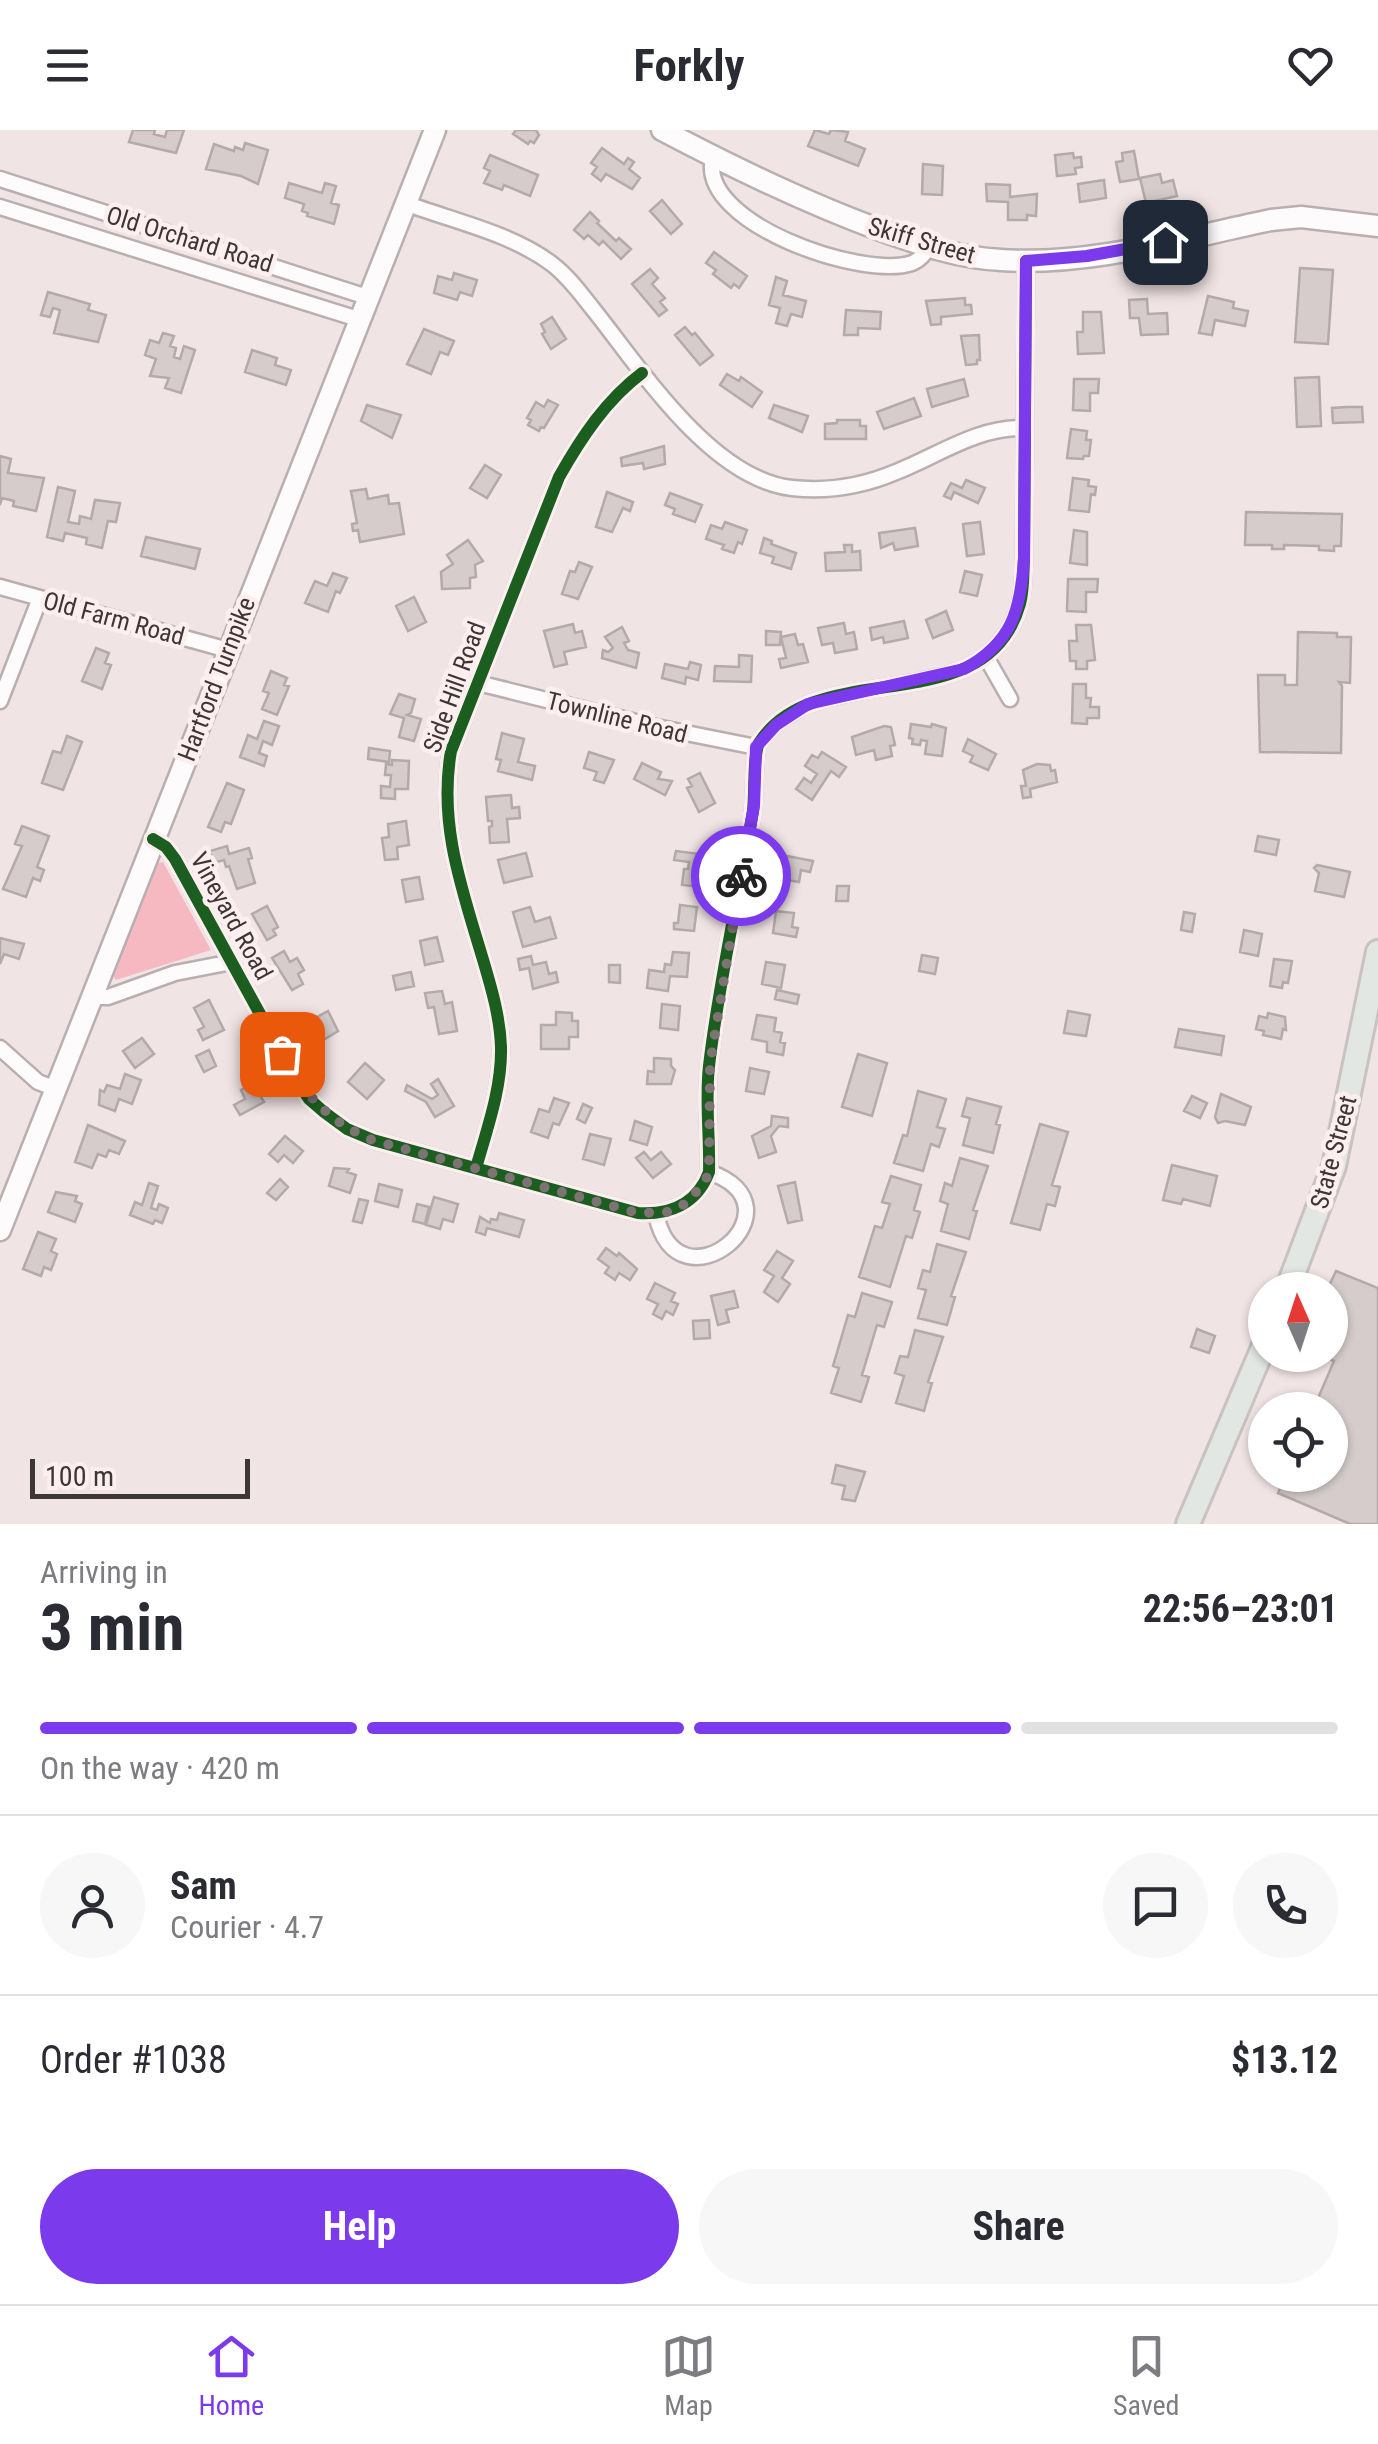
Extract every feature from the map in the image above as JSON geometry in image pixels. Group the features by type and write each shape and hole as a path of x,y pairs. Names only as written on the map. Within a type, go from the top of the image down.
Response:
{"main road":[{"name":"Hartford Turnpike","path":"0,1230 435,130"},
{"name":"Skiff Street","path":"662,130 713,158 826,209 929,248 972,258 1026,261 1110,252 1271,220 1301,218 1378,226"},
{"name":"State Street","path":"1294,1272 1334,1166 1378,952"},
{"path":"1188,1524 1253,1372"}],"street":[{"path":"713,158 712,179 728,202 762,228 790,241 852,263 885,266 911,263 929,248"},
{"name":"Old Orchard Road","path":"358,319 3,208 7,180 367,297"},
{"path":"405,203 512,242 552,264 691,429 756,477 787,487 825,490 860,485 974,436 1004,428 1024,428"},
{"path":"709,1172 736,1187 742,1200 743,1226 726,1249 698,1257 682,1252 662,1233 656,1214 669,1212 694,1196 709,1172 710,1064 754,806 756,747 776,725 808,704 964,669 986,657 1015,617 1022,590 1026,261"},
{"name":"Side Hill Road","path":"476,1168 497,1087 501,1047 497,1012 448,835 446,796 451,752 559,478 603,410 642,374"},
{"name":"Old Farm Road","path":"0,587 228,650"},
{"path":"0,701 40,598"},
{"path":"986,657 1010,699"},
{"name":"Townline Road","path":"478,683 656,728 756,747"},
{"name":"Vineyard Road","path":"153,839 166,847 174,859 294,1076 324,1112 347,1129 372,1140 638,1213 656,1214"},
{"name":"Vineyard Road","path":"92,997 108,997 175,973 232,962"},
{"path":"0,1048 28,1074 56,1088"}],"shaded area":[{"path":"163,862 211,950 116,980 112,974 154,864"}],"building":[{"path":"133,130 155,130 154,134 165,137 167,130 184,130 176,153 129,142"},
{"path":"516,130 536,130 539,135 534,143 528,144 513,134"},
{"path":"815,130 829,134 831,130 848,132 845,141 865,149 858,166 808,146"},
{"path":"245,143 268,150 258,184 206,169 214,144 234,151 235,147 243,150"},
{"path":"602,148 624,164 628,158 634,162 629,169 640,178 632,189 606,174 601,181 592,174 597,167 591,163"},
{"path":"1134,151 1139,179 1120,182 1116,162 1123,161 1122,153"},
{"path":"1073,153 1074,158 1081,157 1082,167 1075,168 1076,174 1057,176 1055,155"},
{"path":"490,155 538,175 530,196 504,185 502,190 484,183 490,171 484,168"},
{"path":"923,164 943,166 942,195 922,194"},
{"path":"1160,174 1162,183 1173,180 1177,196 1146,203 1140,178"},
{"path":"1104,180 1106,198 1080,202 1078,184"},
{"path":"289,183 322,193 325,183 336,186 331,203 339,205 334,224 307,216 302,211 304,204 285,198"},
{"path":"986,184 1010,185 1010,197 1037,194 1036,216 1008,220 1008,202 987,201"},
{"path":"662,200 682,224 671,234 650,211"},
{"path":"590,212 616,241 619,238 631,249 621,259 603,241 599,245 574,230"},
{"path":"714,252 747,276 739,288 734,284 731,288 713,274 716,270 706,263"},
{"path":"1300,268 1333,270 1328,344 1295,342"},
{"path":"650,269 658,278 652,284 665,298 660,302 667,310 659,316 632,284"},
{"path":"454,273 477,280 472,296 460,292 457,300 434,293 438,276 452,280"},
{"path":"776,277 787,281 783,295 806,301 802,317 791,314 787,326 776,323 780,308 769,305"},
{"path":"48,292 90,304 88,310 106,315 98,342 54,333 60,310 53,308 50,317 41,315"},
{"path":"1208,296 1234,302 1233,308 1248,311 1245,326 1215,320 1212,335 1199,333"},
{"path":"965,298 972,314 941,317 941,324 931,325 926,301"},
{"path":"1147,299 1148,314 1167,313 1168,334 1141,335 1139,318 1130,318 1129,300"},
{"path":"846,310 881,312 880,329 858,328 858,335 844,335"},
{"path":"1083,312 1101,312 1104,353 1078,354 1077,332 1083,332"},
{"path":"552,317 566,339 551,349 541,324"},
{"path":"685,327 713,355 700,365 675,335"},
{"path":"424,329 454,341 448,355 440,352 431,374 407,364"},
{"path":"163,333 174,336 170,346 176,348 174,357 180,359 184,346 195,350 181,393 165,388 169,378 150,376 156,359 145,355 150,340 159,343"},
{"path":"979,335 980,360 966,365 961,336"},
{"path":"252,350 277,358 275,365 291,370 286,385 245,372"},
{"path":"727,374 739,381 741,377 762,392 752,407 720,385"},
{"path":"1319,377 1321,426 1297,427 1295,378"},
{"path":"964,379 968,396 932,407 927,389"},
{"path":"1074,379 1099,379 1098,393 1090,393 1090,411 1073,410"},
{"path":"914,398 921,416 884,429 877,412"},
{"path":"548,400 558,405 539,431 528,425 531,420 527,418 536,402 544,407"},
{"path":"367,405 401,415 392,438 361,421"},
{"path":"774,405 808,416 802,432 769,418"},
{"path":"1362,407 1363,422 1333,423 1332,408"},
{"path":"860,420 860,426 866,426 866,439 825,439 825,424"},
{"path":"1071,429 1087,431 1086,440 1091,440 1089,456 1067,458"},
{"path":"664,446 665,464 644,469 643,463 622,466 621,458"},
{"path":"0,456 11,459 8,473 44,478 36,511 13,506 14,501 2,498 0,505"},
{"path":"485,465 501,475 487,498 470,488"},
{"path":"1073,478 1089,480 1088,486 1096,487 1089,512 1069,510"},
{"path":"966,480 985,488 978,503 954,492 951,499 944,496 951,483 962,488"},
{"path":"58,487 75,491 68,522 79,524 80,516 91,519 95,500 120,503 116,522 108,521 102,548 86,544 87,538 65,533 63,541 47,537"},
{"path":"366,489 368,499 388,495 389,504 399,503 404,534 360,542 358,530 353,531 352,524 357,523 351,491"},
{"path":"607,492 633,502 630,511 623,508 612,532 596,527"},
{"path":"670,493 702,505 695,522 673,514 675,509 665,505"},
{"path":"1246,512 1342,514 1341,546 1334,546 1334,551 1319,550 1319,546 1284,545 1284,549 1272,549 1272,545 1245,545"},
{"path":"725,522 747,530 734,553 706,539 711,525 722,529"},
{"path":"980,522 984,554 967,556 963,524"},
{"path":"915,528 918,546 895,550 893,543 881,548 879,533"},
{"path":"1074,530 1087,532 1087,565 1070,563"},
{"path":"146,537 200,549 195,569 141,556"},
{"path":"764,538 796,553 791,569 772,563 774,557 760,553"},
{"path":"468,540 483,561 475,565 476,577 470,578 470,588 442,589 441,572 453,564 447,555"},
{"path":"844,545 852,545 852,552 860,551 861,570 826,571 825,553 845,552"},
{"path":"579,562 592,567 578,599 562,594 570,571 575,572"},
{"path":"965,571 982,575 977,596 960,592"},
{"path":"333,573 347,578 340,593 336,591 328,612 305,603 315,581 327,586"},
{"path":"1068,579 1098,579 1097,592 1086,592 1086,612 1067,611"},
{"path":"414,597 426,622 408,631 396,606"},
{"path":"946,611 953,630 933,638 926,620"},
{"path":"904,621 908,638 884,643 883,637 872,640 870,628"},
{"path":"844,623 846,634 854,632 857,649 835,653 833,643 822,645 818,628"},
{"path":"573,624 575,633 582,631 586,647 564,652 567,664 554,667 544,631"},
{"path":"1076,625 1091,625 1095,660 1087,661 1087,669 1076,669 1076,661 1070,661 1069,641 1077,641"},
{"path":"622,627 629,641 624,643 628,650 639,653 636,668 602,658 603,650 613,648 605,637"},
{"path":"766,631 781,632 780,645 766,645"},
{"path":"1298,632 1351,637 1350,683 1339,682 1341,753 1260,752 1258,675 1285,675 1285,685 1297,685"},
{"path":"795,634 798,645 803,644 808,662 781,668 779,659 786,658 781,637"},
{"path":"96,648 109,653 105,663 111,665 102,689 82,681"},
{"path":"739,655 752,656 751,682 714,681 715,666 739,667"},
{"path":"690,662 701,665 698,680 686,677 685,684 662,678 665,664 688,669"},
{"path":"271,671 287,678 284,685 289,686 277,715 262,709 269,693 263,691"},
{"path":"1073,684 1086,684 1086,698 1091,698 1090,707 1099,707 1099,718 1087,718 1087,724 1072,723"},
{"path":"399,694 415,699 407,715 421,719 414,741 399,737 404,718 390,714"},
{"path":"264,721 279,726 272,745 263,741 259,753 267,756 264,766 240,757 248,735 257,739"},
{"path":"911,724 946,728 942,756 925,754 927,741 912,744"},
{"path":"891,727 895,745 890,746 892,756 876,760 874,750 856,755 852,737"},
{"path":"502,733 524,739 518,762 535,766 532,780 498,771 501,760 496,759"},
{"path":"67,736 82,742 63,790 42,783 53,751 61,753"},
{"path":"968,739 996,754 988,770 970,762 973,756 963,751"},
{"path":"369,748 390,751 389,762 368,759"},
{"path":"589,752 614,760 604,783 594,780 597,772 584,768"},
{"path":"822,752 846,767 839,777 831,771 812,800 796,789 804,778 811,783 817,774 805,766 812,755 818,758"},
{"path":"392,760 409,761 408,789 395,789 395,799 381,798 381,786 390,787 391,775 385,775 386,764 392,765"},
{"path":"642,763 661,772 658,779 672,781 665,795 634,779"},
{"path":"1037,764 1050,765 1057,782 1030,789 1031,797 1023,798 1023,770"},
{"path":"700,773 715,803 699,812 687,788 692,786 688,779"},
{"path":"227,783 244,790 231,824 225,822 221,832 208,827"},
{"path":"511,795 512,808 519,807 520,818 507,819 509,842 490,843 492,821 488,821 486,797"},
{"path":"406,821 409,845 397,847 398,859 385,860 382,838 389,837 388,824"},
{"path":"22,826 49,836 37,867 44,870 40,881 33,878 26,897 3,889 22,846 15,844"},
{"path":"1258,836 1279,840 1276,855 1255,851"},
{"path":"227,846 229,854 249,848 255,883 237,889 224,860 213,863 210,851"},
{"path":"676,851 707,855 702,887 682,885 689,862 674,860"},
{"path":"526,853 532,876 504,883 498,860"},
{"path":"787,856 813,861 810,872 801,870 799,882 782,879"},
{"path":"1317,865 1350,872 1344,897 1315,891"},
{"path":"419,877 423,899 406,902 402,880"},
{"path":"837,886 849,886 848,901 836,901"},
{"path":"680,905 697,907 694,931 674,929"},
{"path":"267,906 278,927 273,930 276,935 267,940 252,914"},
{"path":"530,907 535,922 550,917 556,938 523,947 513,912"},
{"path":"776,911 794,913 792,927 798,928 796,937 773,933"},
{"path":"1184,912 1195,914 1192,932 1181,930"},
{"path":"1244,930 1262,934 1258,956 1240,952"},
{"path":"437,937 443,961 425,965 420,941"},
{"path":"0,938 24,944 19,959 4,954 0,964"},
{"path":"284,951 290,962 297,958 304,970 298,974 303,984 292,990 272,958"},
{"path":"673,952 689,953 687,977 670,976 668,991 647,988 649,970 664,972 665,964 671,965"},
{"path":"922,955 938,958 935,974 919,971"},
{"path":"531,956 533,965 546,962 549,974 556,972 558,982 533,989 529,968 520,970 518,959"},
{"path":"1274,959 1292,961 1288,983 1283,982 1282,988 1270,986"},
{"path":"766,962 785,965 781,988 762,984"},
{"path":"609,965 620,965 620,983 609,982"},
{"path":"411,972 414,986 396,990 393,976"},
{"path":"777,990 799,995 797,1004 775,999"},
{"path":"442,991 445,1004 452,1002 457,1031 439,1034 434,1007 428,1008 425,993"},
{"path":"209,1000 224,1030 203,1040 198,1030 204,1027 194,1008"},
{"path":"662,1004 680,1006 678,1030 660,1028"},
{"path":"328,1011 338,1031 322,1041 312,1020"},
{"path":"1068,1011 1090,1015 1086,1036 1064,1033"},
{"path":"556,1012 572,1013 572,1021 578,1021 578,1037 569,1037 569,1049 541,1049 541,1025 556,1025"},
{"path":"1268,1013 1285,1017 1286,1030 1283,1029 1281,1039 1256,1029 1259,1016 1267,1018"},
{"path":"757,1015 776,1018 774,1031 782,1033 783,1055 767,1052 767,1042 752,1039"},
{"path":"1179,1029 1224,1036 1221,1055 1175,1047"},
{"path":"142,1038 154,1054 135,1068 123,1051"},
{"path":"209,1050 216,1066 204,1072 196,1056"},
{"path":"858,1054 887,1063 872,1116 842,1107"},
{"path":"654,1058 671,1059 675,1070 671,1084 647,1084 648,1071 654,1072"},
{"path":"365,1063 384,1080 367,1099 348,1082"},
{"path":"750,1068 769,1072 764,1094 746,1091"},
{"path":"125,1074 141,1080 132,1104 119,1099 115,1111 99,1105 100,1090 104,1092 107,1085 120,1089"},
{"path":"438,1079 454,1106 435,1117 426,1102 405,1091 407,1085 432,1099 438,1095 431,1084"},
{"path":"253,1083 264,1102 240,1115 234,1105 245,1099 241,1090"},
{"path":"918,1091 946,1099 937,1127 945,1129 939,1147 931,1144 923,1171 894,1163 903,1135 907,1136"},
{"path":"1221,1094 1251,1107 1245,1125 1218,1123 1215,1117"},
{"path":"1192,1096 1207,1103 1200,1118 1184,1111"},
{"path":"554,1098 569,1103 559,1125 553,1123 548,1138 531,1132 539,1109 549,1112"},
{"path":"967,1098 1001,1107 993,1153 963,1145 970,1118 962,1116"},
{"path":"583,1104 592,1108 585,1123 577,1119"},
{"path":"772,1116 788,1118 788,1127 779,1126 771,1136 776,1152 759,1158 752,1136 771,1126"},
{"path":"635,1121 652,1127 647,1145 630,1140"},
{"path":"1040,1124 1068,1132 1052,1185 1060,1187 1055,1206 1047,1204 1040,1230 1011,1223"},
{"path":"88,1125 125,1141 119,1154 109,1150 106,1157 98,1154 92,1168 75,1162"},
{"path":"590,1134 611,1139 604,1165 583,1159"},
{"path":"285,1136 303,1151 293,1163 284,1155 278,1162 269,1154"},
{"path":"644,1152 651,1160 661,1152 671,1164 653,1178 636,1158"},
{"path":"960,1158 988,1166 973,1210 977,1211 969,1239 941,1231 948,1204 940,1201 945,1183 952,1186"},
{"path":"1172,1165 1217,1176 1210,1206 1183,1199 1181,1204 1163,1200"},
{"path":"334,1168 349,1169 347,1172 356,1175 350,1193 329,1186"},
{"path":"891,1176 921,1185 914,1210 920,1212 912,1238 906,1236 890,1287 859,1277 875,1226 882,1228 890,1204 882,1202"},
{"path":"280,1179 288,1187 276,1200 267,1193"},
{"path":"795,1182 802,1220 788,1223 778,1186"},
{"path":"149,1183 158,1186 151,1208 157,1210 159,1204 168,1208 162,1223 155,1220 153,1224 130,1215 135,1202 142,1205"},
{"path":"379,1184 402,1190 398,1207 375,1201"},
{"path":"56,1192 77,1196 75,1201 82,1204 75,1222 48,1212"},
{"path":"434,1197 458,1204 453,1222 443,1219 440,1229 426,1225"},
{"path":"359,1199 368,1201 362,1223 353,1221"},
{"path":"417,1204 429,1207 425,1224 413,1221"},
{"path":"499,1213 524,1220 519,1237 487,1228 485,1235 476,1232 480,1217 490,1223 491,1219 497,1220"},
{"path":"38,1232 56,1239 51,1251 57,1254 51,1270 44,1267 41,1276 23,1269"},
{"path":"937,1244 966,1252 951,1296 955,1297 947,1325 918,1318 926,1290 918,1288 923,1270 930,1272"},
{"path":"606,1248 617,1256 619,1253 637,1269 630,1280 619,1273 615,1280 605,1273 609,1267 598,1259"},
{"path":"777,1251 793,1261 782,1278 790,1284 778,1302 764,1292 774,1276 764,1270"},
{"path":"1348,1276 1378,1288 1378,1524 1350,1524 1278,1493 1348,1492 1348,1392 1321,1392 1329,1372 1348,1372"},
{"path":"655,1283 675,1293 671,1301 678,1304 673,1315 666,1311 662,1319 653,1314 658,1304 647,1299"},
{"path":"734,1291 738,1307 726,1310 729,1322 718,1325 711,1296"},
{"path":"862,1293 892,1302 884,1327 877,1325 862,1375 869,1377 861,1402 831,1393 839,1368 833,1366 848,1315 855,1317"},
{"path":"709,1320 710,1338 694,1339 693,1321"},
{"path":"1197,1329 1215,1336 1209,1353 1191,1347"},
{"path":"915,1330 943,1337 928,1382 932,1383 924,1411 896,1403 904,1376 895,1373 900,1356 908,1357"},
{"path":"836,1465 865,1472 855,1501 842,1499 845,1486 832,1483"}],"cycle path":[{"path":"153,839 175,859 309,1099 347,1129 373,1140 638,1213 661,1212 690,1200 709,1172 709,1066 753,811 759,743 785,716 819,700 938,677 973,664 1001,641 1020,604 1024,559 1026,261"},
{"path":"476,1168 496,1093 501,1047 495,1004 450,832 451,751 559,477 595,421 642,373"}],"way so far":[{"path":"282,1054 310,1099 347,1129 372,1140 638,1213 669,1212 694,1196 709,1172 707,1090 741,876"}],"route":[{"path":"741,876 754,806 756,747 776,725 808,704 964,669 997,646 1015,617 1024,558 1026,261 1087,256 1165,242"}]}
